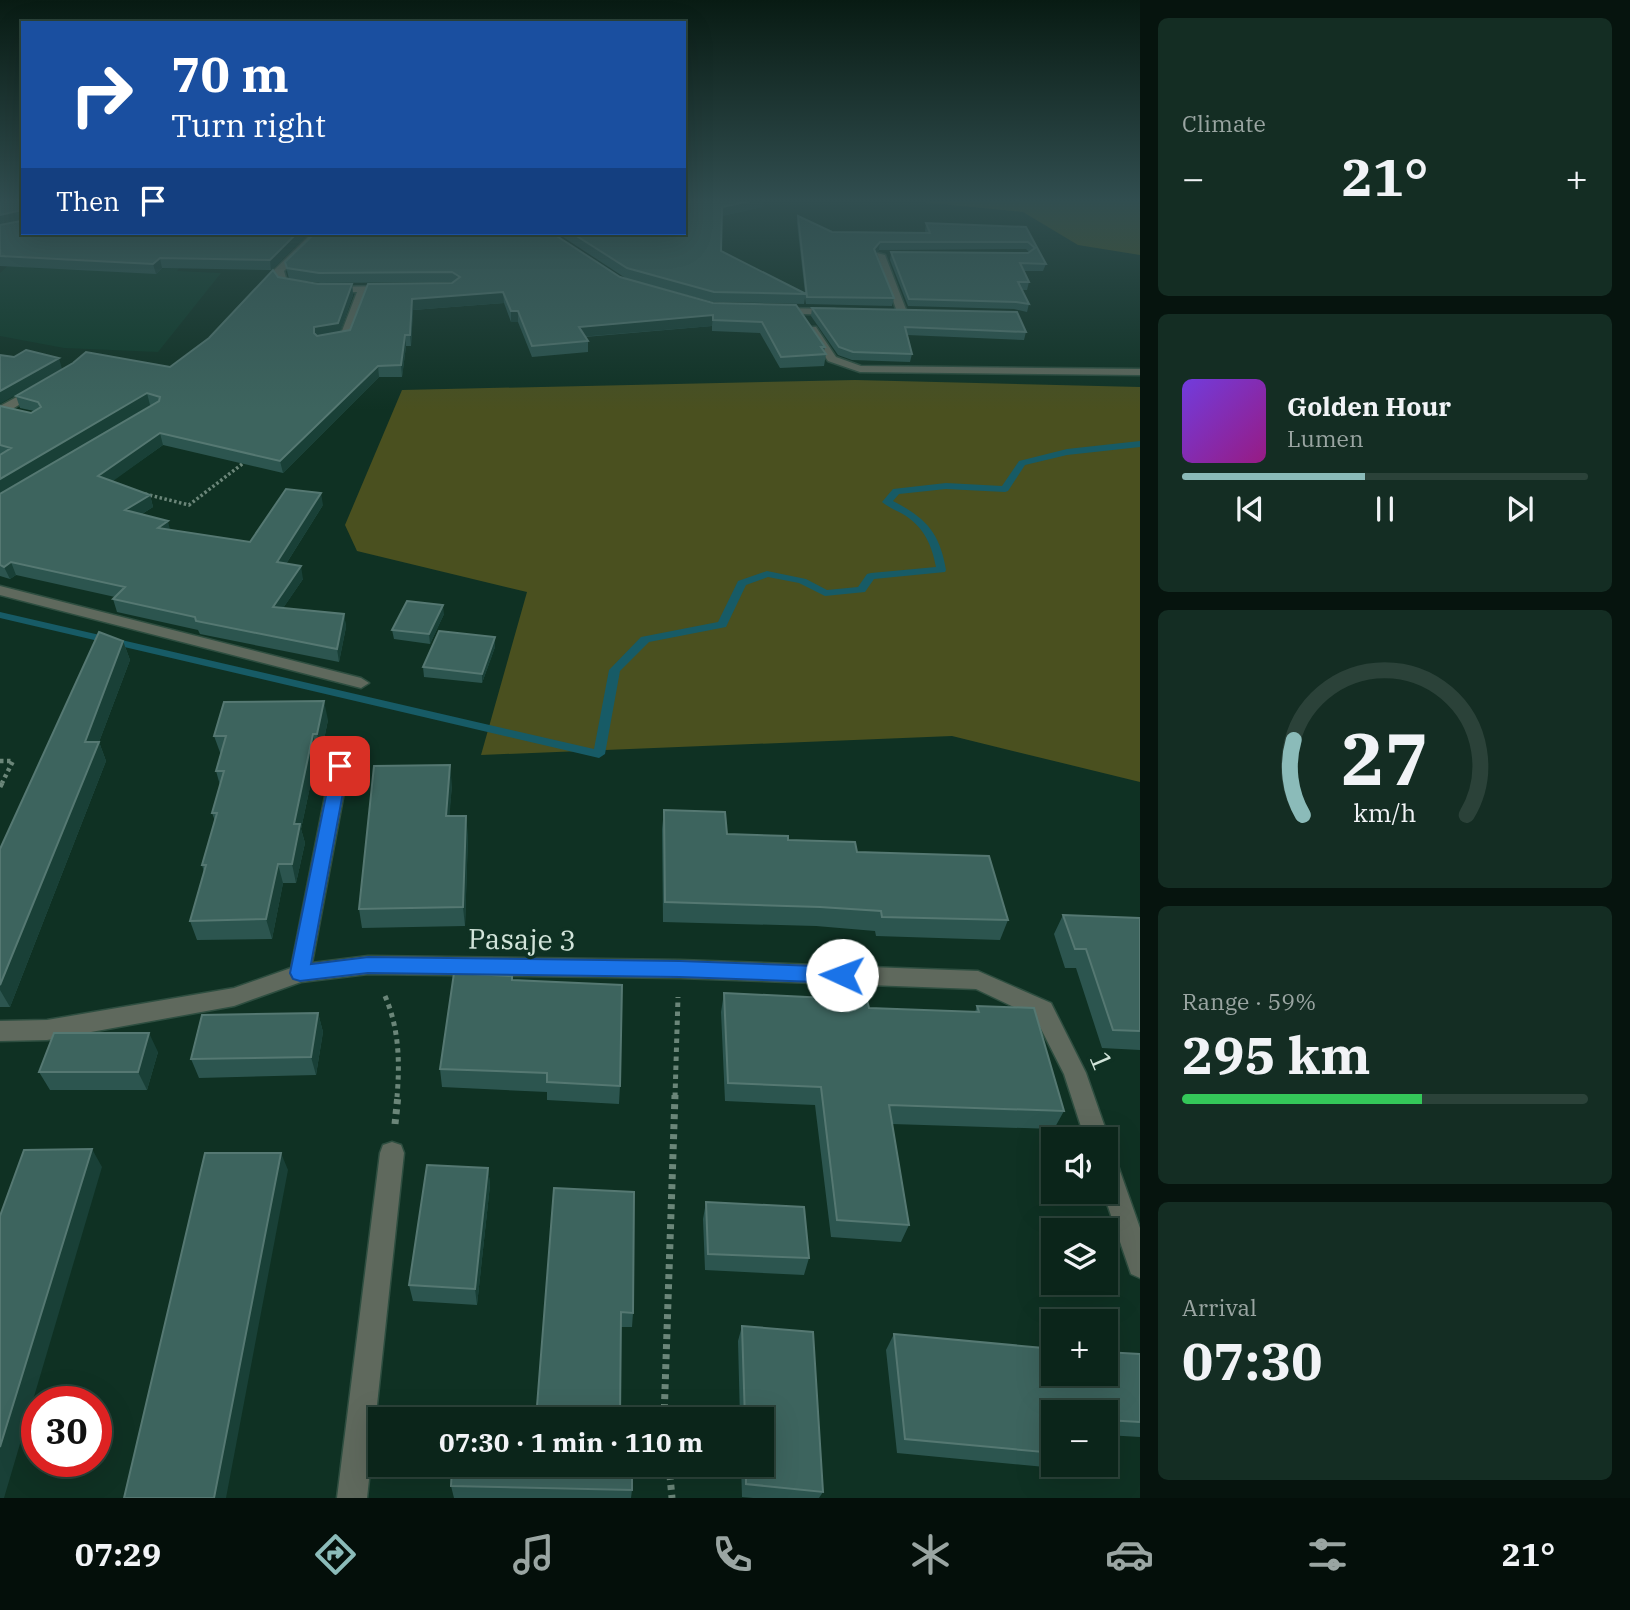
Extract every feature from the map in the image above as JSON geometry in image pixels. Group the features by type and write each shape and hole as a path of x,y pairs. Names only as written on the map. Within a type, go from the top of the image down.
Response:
{"street":[{"path":"279,271 283,283 308,287"},
{"path":"886,271 902,312"},
{"path":"320,289 402,289"},
{"path":"323,342 345,338 363,289"},
{"path":"763,310 851,312"},
{"path":"800,312 832,359 860,369 1140,372"},
{"path":"889,312 916,312"},
{"path":"1,410 48,383"},
{"path":"1,410 25,416"},
{"path":"0,590 361,683"},
{"path":"300,973 340,766"},
{"name":"Pasaje 3","path":"0,1031 47,1030 234,997 300,973 368,965 680,969 978,980 1043,1010"},
{"name":"1","path":"1043,1010 1075,1073 1093,1127"},
{"path":"352,1498 392,1153"},
{"path":"1118,1200 1140,1265"}],"path":[{"path":"135,491 189,505 250,458"},
{"path":"0,761 13,761 0,787"},
{"path":"368,965 393,1009 400,1078 392,1153"},
{"path":"664,1407 675,1034 680,969"},
{"path":"669,1477 672,1498"}],"shaded area":[{"path":"0,273 221,273 158,352 64,348 0,336"},
{"path":"855,380 1140,387 1140,782 952,736 481,755 527,592 357,551 345,525 402,390"}],"building":[{"path":"272,271 278,277 318,284 352,284 338,323 314,327 317,336 350,330 368,284 452,283 460,277 452,272 306,271 611,271 620,277 713,303 796,305 825,347 821,347 826,354 781,357 762,322 713,320 713,315 579,327 588,341 532,346 518,311 511,311 503,292 412,299 410,335 405,335 401,365 378,366 280,461 160,433 98,476 150,495 125,510 168,521 158,528 250,542 286,489 321,493 277,562 301,566 273,607 344,614 337,649 196,621 195,617 113,599 125,587 11,562 4,567 0,565 0,494 159,401 160,397 147,393 0,479 0,455 11,448 0,445 0,406 31,413 41,407 38,402 16,396 73,363 86,352 170,367 209,338"},
{"path":"638,271 760,271 806,294 714,292"},
{"path":"804,271 883,271 894,298 807,297"},
{"path":"898,271 1024,271 1029,282 1018,282 1029,304 909,299"},
{"path":"812,308 1017,312 1026,332 905,327 912,354 853,352 839,347"},
{"path":"26,350 59,358 0,391 0,355 14,357"},
{"path":"407,601 443,605 429,634 392,630"},
{"path":"439,631 495,637 482,674 423,667"},
{"path":"99,632 123,641 85,742 99,742 0,985 0,849"},
{"path":"324,701 317,734 313,734 294,824 300,824 292,864 278,864 266,919 190,921 206,865 202,865 217,813 212,813 224,771 216,771 226,736 214,736 224,702"},
{"path":"450,765 446,816 466,816 463,907 359,909 374,766"},
{"path":"664,810 725,812 727,834 788,836 788,840 855,842 857,852 989,856 1008,920 882,917 881,911 665,902"},
{"path":"1063,915 1140,918 1140,1031 1113,1030 1086,949 1075,949"},
{"path":"454,973 512,976 512,980 622,985 620,1086 547,1082 547,1073 440,1069"},
{"path":"724,993 867,1000 869,1008 979,1012 977,1006 1034,1008 1064,1111 889,1105 909,1225 837,1220 821,1087 728,1083"},
{"path":"318,1013 311,1057 191,1059 202,1015"},
{"path":"54,1033 149,1033 138,1072 39,1072"},
{"path":"92,1149 0,1447 0,1216 24,1150"},
{"path":"205,1153 281,1153 214,1498 124,1498"},
{"path":"427,1165 488,1168 475,1289 409,1285"},
{"path":"554,1188 634,1192 633,1313 621,1312 620,1407 537,1407"},
{"path":"706,1202 804,1207 809,1258 708,1254"},
{"path":"742,1326 813,1332 823,1492 746,1484 746,1477 774,1477 774,1407 745,1407"},
{"path":"894,1334 1041,1348 1041,1386 1118,1386 1118,1353 1140,1354 1140,1422 1118,1421 1118,1400 1041,1400 1041,1452 905,1439"},
{"path":"451,1477 632,1477 632,1490 451,1486"}],"waterway":[{"path":"0,615 599,754 615,670 645,639 722,625 742,583 767,574 802,581 825,593 861,590 871,576 941,570 936,545 925,527 887,502 896,491 946,486 1005,489 1022,463 1067,452 1140,444"}],"route":[{"path":"340,766 300,973 368,965 680,969 842,975"}]}
